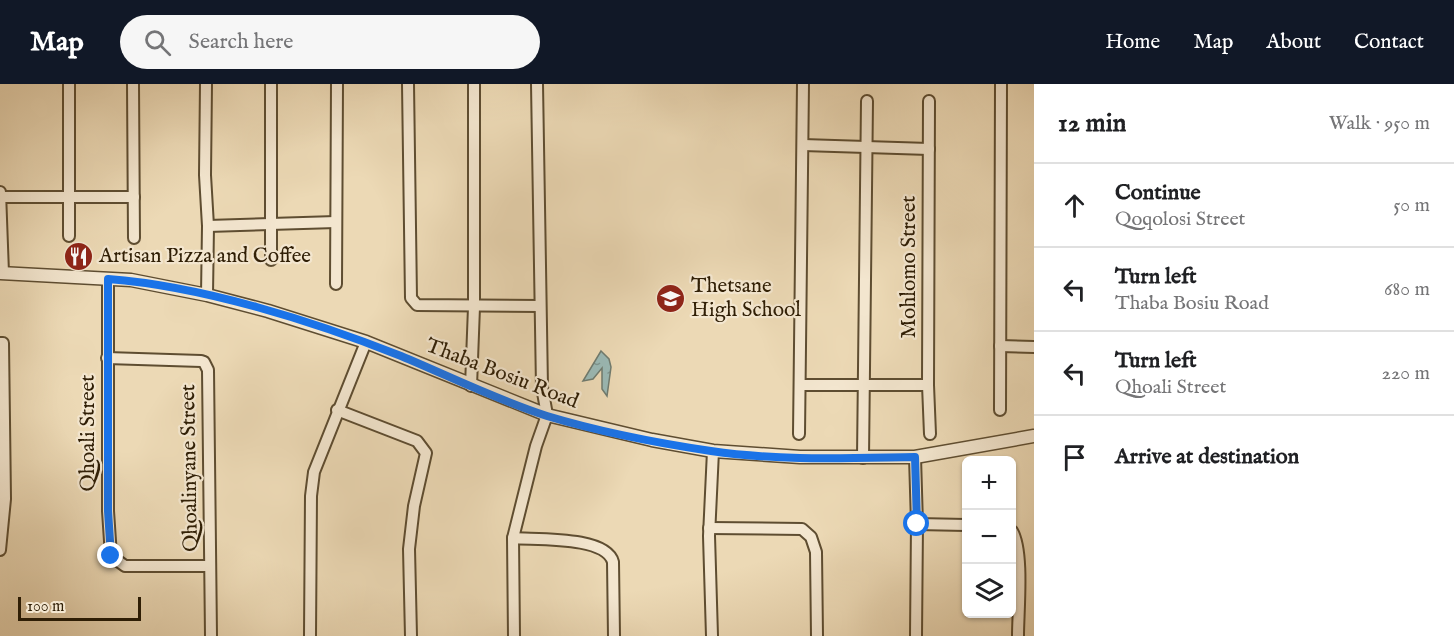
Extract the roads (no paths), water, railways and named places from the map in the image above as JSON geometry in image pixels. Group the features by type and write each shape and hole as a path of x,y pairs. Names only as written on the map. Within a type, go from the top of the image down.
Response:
{"street":[{"path":"69,84 69,236"},
{"path":"133,84 134,238"},
{"path":"206,84 207,295"},
{"path":"271,84 271,260"},
{"path":"336,284 337,84"},
{"path":"408,84 411,298 417,305 540,306"},
{"path":"471,386 474,307 474,84"},
{"path":"514,636 513,538 536,446 547,415 542,387 537,84"},
{"path":"799,434 803,84"},
{"path":"1000,410 1001,84"},
{"path":"863,458 867,101"},
{"name":"Mohlomo Street","path":"929,101 928,385 930,434"},
{"path":"803,145 929,149"},
{"path":"0,192 2,273"},
{"path":"0,197 69,195 134,197"},
{"path":"208,226 336,222"},
{"name":"Thaba Bosiu Road","path":"2,273 108,279 151,284 207,295 268,311 366,342 547,415 652,440 713,451 800,457 915,457 1034,436"},
{"name":"Qhoali Street","path":"108,279 108,511 111,556 125,566 210,566"},
{"path":"310,636 311,496 314,472 366,342"},
{"path":"0,343 3,343 0,550"},
{"path":"1000,346 1034,347"},
{"name":"Qhoalinyane Street","path":"107,358 204,362 208,370 211,636"},
{"path":"800,385 928,385"},
{"path":"337,410 417,441 426,453 414,506 410,549 411,636"},
{"path":"712,636 709,528 713,451"},
{"path":"915,457 916,636"},
{"path":"917,524 962,525"},
{"path":"709,528 801,529 811,537 816,552 817,636"},
{"path":"513,538 591,545 600,547 610,554 613,562 614,636"},
{"path":"1016,538 1018,636"}],"water":[{"path":"601,351 609,359 611,367 607,396 602,389 602,368 593,379 583,381"}],"place":[{"name":"Artisan Pizza and Coffee","path":"78,256"},
{"name":"Thetsane High School","path":"670,298"}]}
